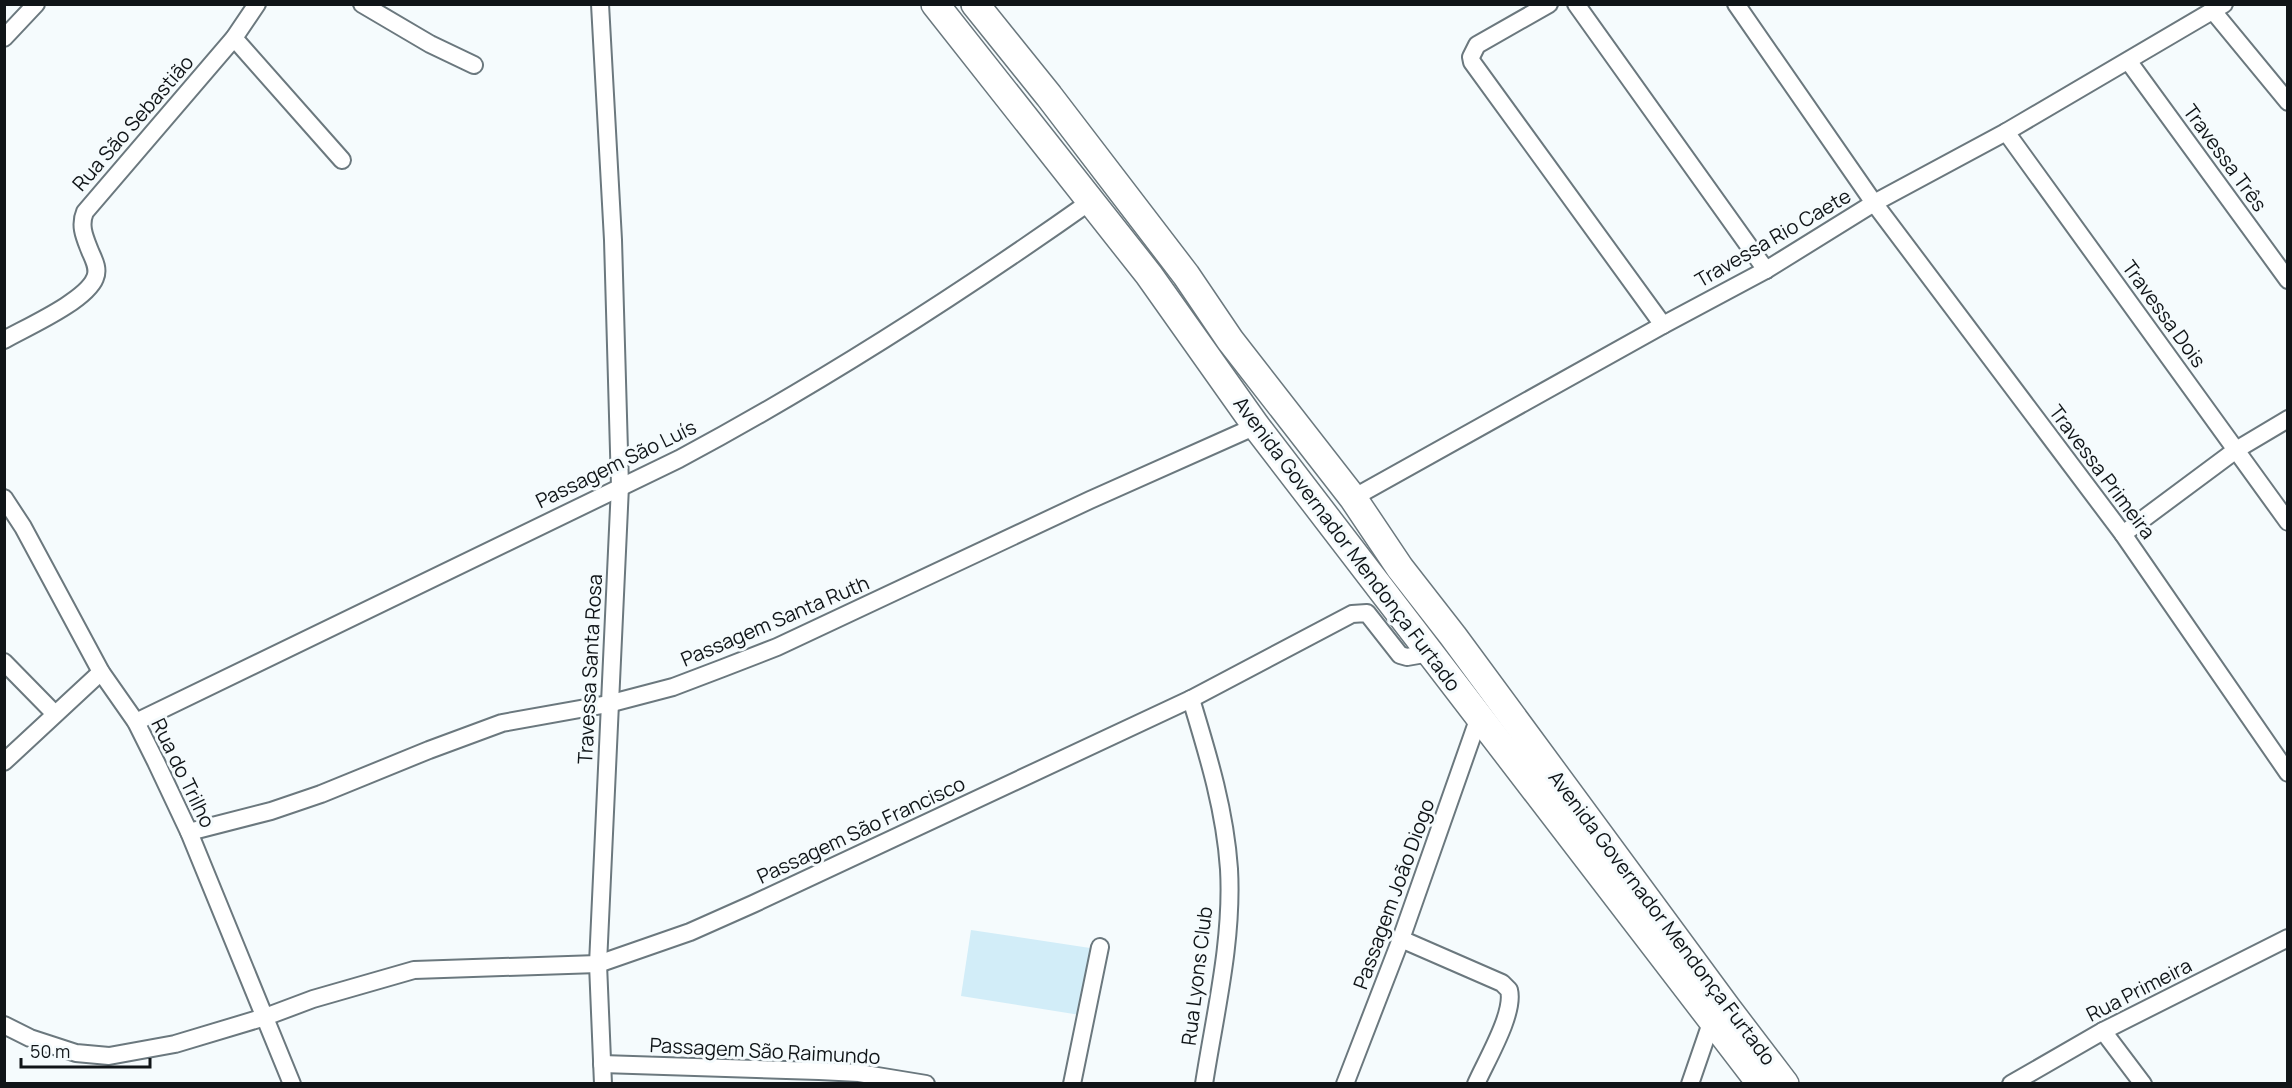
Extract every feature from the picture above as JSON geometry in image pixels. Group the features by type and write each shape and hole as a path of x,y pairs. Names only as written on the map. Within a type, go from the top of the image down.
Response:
{"main road":[{"name":"Avenida Governador Mendonça Furtado","path":"935,4 1149,275 1256,426 1761,1083"},
{"name":"Avenida Governador Mendonça Furtado","path":"975,4 1186,275 1230,340 1353,498 1400,568 1467,654 1727,1008 1785,1083"}],"street":[{"path":"4,38 36,4"},
{"name":"Rua São Sebastião","path":"4,340 70,304 90,286 97,269 82,227 85,212 234,38 257,4"},
{"path":"362,4 430,45 474,65"},
{"name":"Travessa Santa Rosa","path":"600,4 613,248 620,486 598,964 603,1083"},
{"path":"1549,4 1477,45 1472,54 1472,62 1663,325"},
{"path":"1576,4 1766,270"},
{"name":"Travessa Primeira","path":"1736,4 1874,203 2123,534 2288,773"},
{"path":"2219,8 2288,102"},
{"name":"Travessa Rio Caete","path":"1353,498 1766,270 1874,203 2006,132 2219,8"},
{"path":"234,38 342,160"},
{"name":"Travessa Três","path":"2128,62 2288,280"},
{"name":"Travessa Dois","path":"2006,132 2288,522"},
{"name":"Passagem São Luís","path":"136,723 620,486 680,459 763,414 838,370 972,284 1091,201"},
{"path":"2123,534 2236,450 2288,419"},
{"name":"Passagem Santa Ruth","path":"189,832 261,814 321,794 502,723 609,704 673,687 777,647 1090,500 1256,426"},
{"name":"Rua do Trilho","path":"4,498 100,672 136,723 189,832 292,1083"},
{"name":"Passagem São Francisco","path":"4,1025 30,1038 76,1053 109,1056 175,1044 265,1017 313,999 414,970 598,964 690,932 753,904 1191,699 1352,614 1367,613 1372,617 1400,655 1407,657 1430,653"},
{"path":"4,662 55,714"},
{"path":"4,762 100,672"},
{"name":"Rua Lyons Club","path":"1191,699 1218,792 1229,871 1227,943 1204,1083"},
{"name":"Passagem João Diogo","path":"1346,1083 1401,939 1479,717"},
{"name":"Rua Primeira","path":"2011,1083 2103,1031 2288,938"},
{"path":"1401,939 1502,982 1509,990 1510,1003 1506,1017 1476,1083"},
{"path":"1072,1083 1100,947"},
{"path":"1690,1083 1712,1020"},
{"path":"2103,1031 2143,1083"},
{"name":"Passagem São Raimundo","path":"602,1064 859,1073 926,1083"}],"shaded area":[{"path":"971,930 1090,948 1080,1015 961,996"}]}
